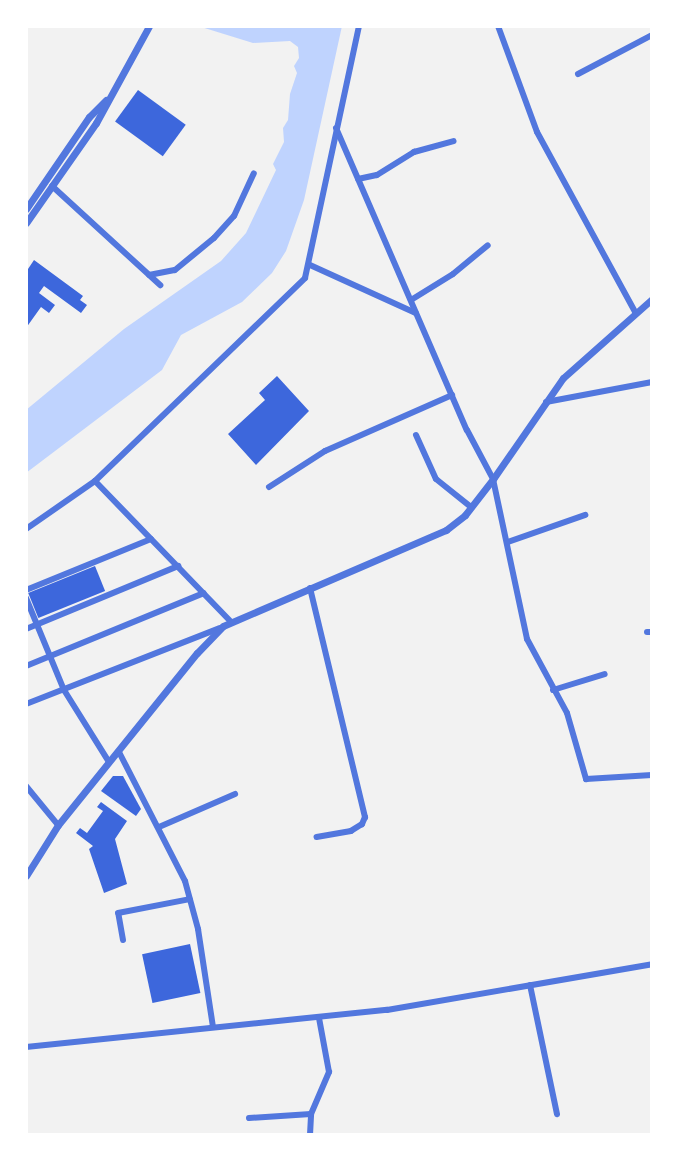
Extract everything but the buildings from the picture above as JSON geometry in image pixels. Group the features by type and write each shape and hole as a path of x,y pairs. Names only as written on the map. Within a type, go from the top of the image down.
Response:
{"street":[{"path":"26,223 96,123 149,26"},
{"path":"26,529 95,481 305,278 359,26"},
{"path":"498,26 537,132 635,312"},
{"path":"578,74 652,35"},
{"path":"26,209 89,117 110,95"},
{"path":"336,128 452,395 493,479 527,639 567,713 586,779 652,775"},
{"path":"358,179 377,175 414,152 454,141"},
{"path":"149,275 175,270 225,228 254,173"},
{"path":"52,186 160,285"},
{"path":"411,300 453,274 488,245"},
{"path":"310,265 416,313"},
{"path":"26,704 424,543 446,530 471,507 493,479 563,378 652,299"},
{"path":"262,320 270,329"},
{"path":"546,402 652,382"},
{"path":"269,487 325,451 452,395"},
{"path":"172,407 178,414"},
{"path":"416,435 436,479 471,507"},
{"path":"95,481 204,593 227,624"},
{"path":"508,542 585,515"},
{"path":"26,590 151,539"},
{"path":"26,629 178,566"},
{"path":"310,588 365,817 362,824 351,831 317,837"},
{"path":"26,666 204,593"},
{"path":"26,598 64,690 109,762"},
{"path":"26,876 58,825 227,624"},
{"path":"553,690 605,674"},
{"path":"119,752 178,861 190,899 213,1027"},
{"path":"26,786 58,825"},
{"path":"159,827 235,794"},
{"path":"123,940 118,913 190,899"},
{"path":"26,1047 319,1018 652,964"},
{"path":"530,985 557,1114"},
{"path":"310,1135 311,1114 329,1072 319,1018"},
{"path":"249,1118 311,1114"}],"water":[{"path":"198,26 342,26 304,200 286,251 272,273 242,302 181,335 162,370 26,473 26,410 124,329 221,261 246,233 276,170 273,164 284,142 283,128 288,120 290,94 297,73 294,66 299,58 298,47 290,41 253,43"}]}
